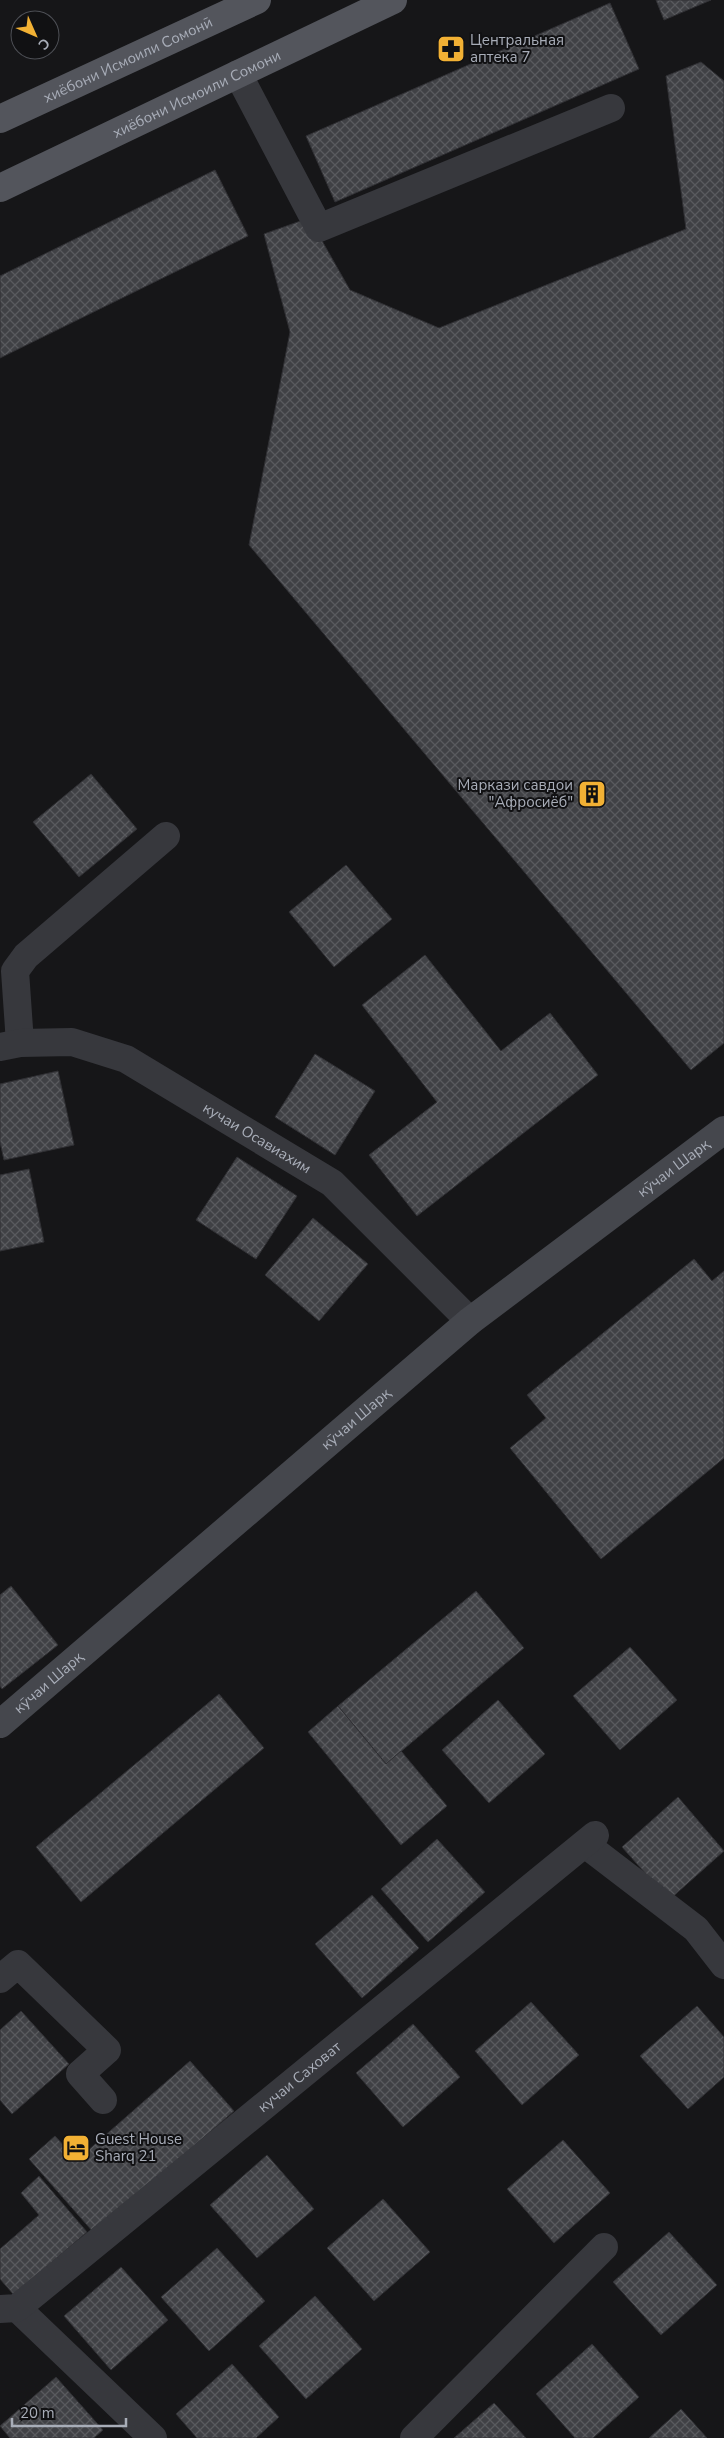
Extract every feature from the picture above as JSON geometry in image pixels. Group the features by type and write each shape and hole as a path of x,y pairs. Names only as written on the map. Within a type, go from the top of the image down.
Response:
{"main road":[{"name":"хиёбони Исмоили Сомонӣ","path":"0,119 257,0"},
{"name":"хиёбони Исмоили Сомони","path":"0,188 393,0"},
{"name":"кӯчаи Шарқ","path":"0,1724 470,1321 724,1130"}],"street":[{"path":"238,74 319,228 611,108"},
{"path":"10,1045 15,971 26,956 166,836"},
{"name":"кучаи Осавиахим","path":"10,1045 72,1042 126,1059 332,1183 470,1321"},
{"name":"кучаи Саховат","path":"9,2308 590,1839 696,1929 724,1965"},
{"path":"0,1979 18,1964 107,2050 80,2074 103,2100"},
{"path":"414,2438 604,2246"},
{"path":"9,2308 153,2438"}],"building":[{"path":"656,0 711,0 664,20"},
{"path":"610,3 639,69 335,202 306,136"},
{"name":"Маркази савдои \"Афросиёб\"","path":"701,62 724,81 724,1043 691,1070 249,545 290,332 264,234 309,218 350,290 439,328 686,229 666,76"},
{"path":"215,170 248,236 0,358 0,276"},
{"path":"91,774 137,829 79,877 33,822"},
{"path":"346,865 392,919 334,967 289,912"},
{"path":"425,955 501,1051 550,1013 598,1075 417,1216 369,1155 437,1102 362,1005"},
{"path":"315,1054 375,1091 335,1155 275,1117"},
{"path":"58,1071 74,1145 4,1160 0,1142 0,1084"},
{"path":"237,1157 297,1196 256,1259 196,1220"},
{"path":"29,1169 44,1242 0,1251 0,1175"},
{"path":"313,1218 368,1264 319,1321 265,1275"},
{"path":"694,1259 712,1281 724,1271 724,1458 601,1559 510,1448 546,1418 527,1395"},
{"path":"11,1586 58,1645 2,1689 0,1686 0,1595"},
{"path":"476,1591 524,1648 386,1764 338,1706"},
{"path":"630,1647 677,1700 620,1750 573,1696"},
{"path":"219,1694 264,1748 81,1902 36,1847"},
{"path":"498,1700 545,1754 489,1803 442,1750"},
{"path":"338,1706 386,1764 401,1751 447,1806 401,1845 308,1732"},
{"path":"678,1797 724,1851 669,1900 622,1847"},
{"path":"437,1839 485,1892 428,1942 381,1889"},
{"path":"372,1895 419,1948 362,1998 315,1944"},
{"path":"531,2002 579,2055 522,2105 475,2051"},
{"path":"697,2006 724,2037 724,2077 688,2109 640,2056"},
{"path":"21,2011 69,2064 12,2114 0,2100 0,2030"},
{"path":"413,2024 460,2077 403,2127 356,2073"},
{"path":"190,2061 234,2111 94,2233 29,2159 55,2136 77,2160"},
{"path":"563,2140 610,2193 554,2243 507,2189"},
{"path":"267,2155 314,2209 257,2258 210,2205"},
{"path":"39,2176 87,2232 14,2295 0,2279 0,2249 39,2215 21,2193"},
{"path":"383,2199 430,2252 374,2301 327,2248"},
{"path":"669,2232 717,2285 661,2335 613,2282"},
{"path":"217,2248 265,2301 209,2351 161,2297"},
{"path":"121,2267 168,2320 111,2370 64,2316"},
{"path":"315,2296 362,2349 306,2399 259,2346"},
{"path":"592,2344 639,2397 593,2438 575,2438 536,2394"},
{"path":"232,2364 279,2417 256,2438 197,2438 176,2414"},
{"path":"56,2377 103,2430 94,2438 10,2438 0,2426"},
{"path":"494,2403 526,2438 454,2438"},
{"path":"681,2409 707,2438 649,2438"}],"place":[{"name":"Центральная аптека 7","path":"451,49"},
{"name":"Маркази савдои \"Афросиёб\"","path":"592,794"},
{"name":"Guest House Sharq 21","path":"76,2148"}]}
